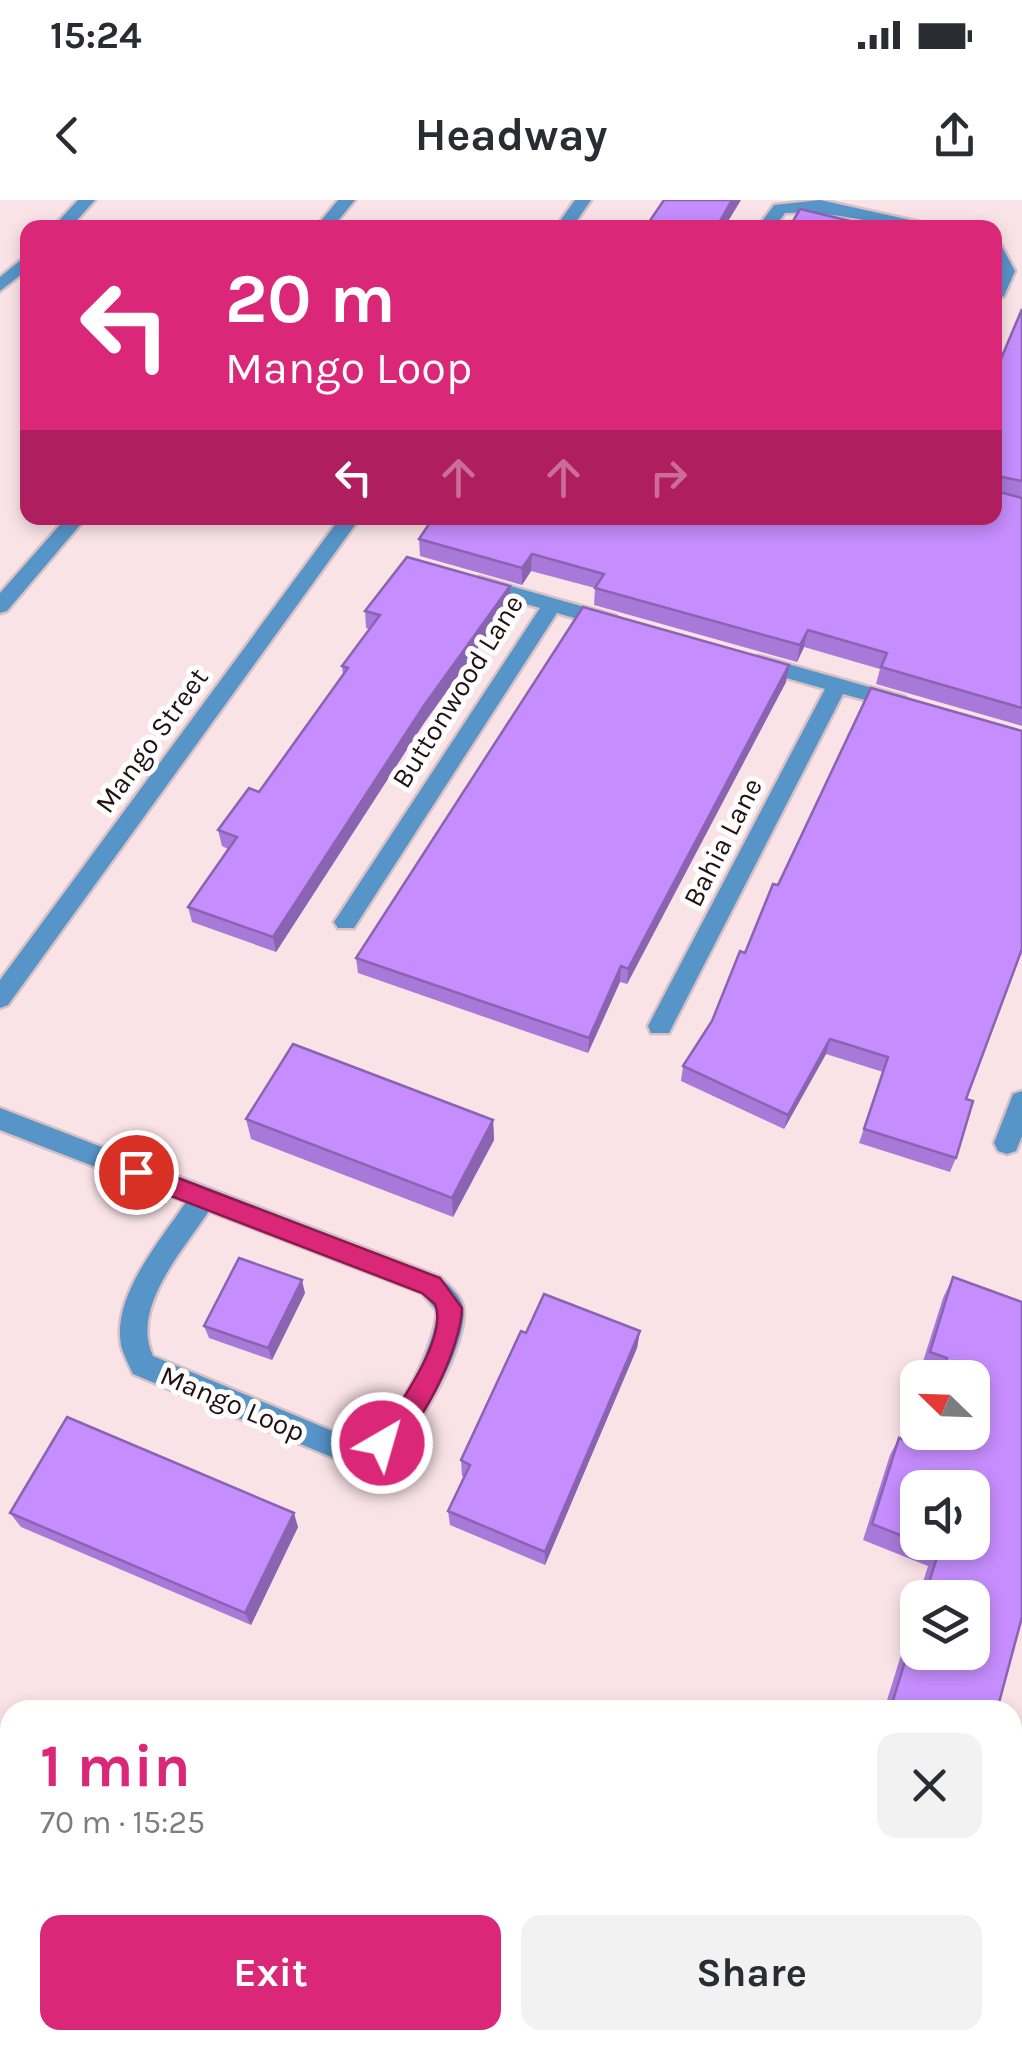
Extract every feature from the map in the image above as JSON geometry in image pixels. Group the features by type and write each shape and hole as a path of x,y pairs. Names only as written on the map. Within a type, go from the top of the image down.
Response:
{"street":[{"path":"68,220 87,200"},
{"path":"330,220 347,200"},
{"path":"771,220 780,208 805,204 884,220"},
{"path":"0,286 20,267"},
{"path":"0,606 70,525"},
{"name":"Mango Street","path":"0,998 345,525"},
{"name":"Buttonwood Lane","path":"346,922 552,605 451,576"},
{"path":"552,605 628,626"},
{"path":"742,658 911,706"},
{"name":"Bahia Lane","path":"660,1026 837,685"},
{"path":"1007,1143 1022,1101"},
{"name":"Mango Loop","path":"0,1120 431,1285 450,1308 450,1324 402,1424 382,1443 363,1449 341,1448 144,1366 134,1354 132,1323 137,1310 203,1198"}],"building":[{"path":"664,200 732,200 721,220 650,220"},
{"path":"800,209 846,220 794,220"},
{"path":"1022,309 1022,481 1002,477 1002,356"},
{"path":"1002,493 1022,498 1022,708 881,667 887,653 808,630 800,645 595,588 604,574 532,554 522,568 419,539 428,525 1002,525"},
{"path":"407,557 510,586 423,707 273,937 188,907 237,837 218,830 249,788 259,792 348,668 342,666 380,615 365,611"},
{"path":"583,607 789,665 628,969 621,966 589,1038 356,958"},
{"path":"871,688 1022,731 1022,949 966,1099 973,1101 956,1158 864,1129 888,1057 830,1039 788,1115 683,1066 712,1021 740,951 745,953 773,884 778,885"},
{"path":"293,1044 493,1120 452,1198 246,1119"},
{"path":"239,1258 302,1280 268,1348 204,1326"},
{"path":"953,1277 1022,1302 1022,1617 1000,1700 893,1700 902,1670 990,1670 990,1580 930,1580 936,1560 990,1560 990,1470 900,1470 900,1535 872,1524 899,1438 900,1450 990,1450 990,1360 946,1360 930,1352"},
{"path":"544,1294 640,1331 545,1552 448,1511 470,1465 461,1460 521,1331 526,1333"},
{"path":"67,1417 294,1513 245,1613 10,1513"}],"route":[{"path":"136,1172 431,1285 443,1296 450,1308 450,1324 441,1348 402,1424 382,1443"}]}
